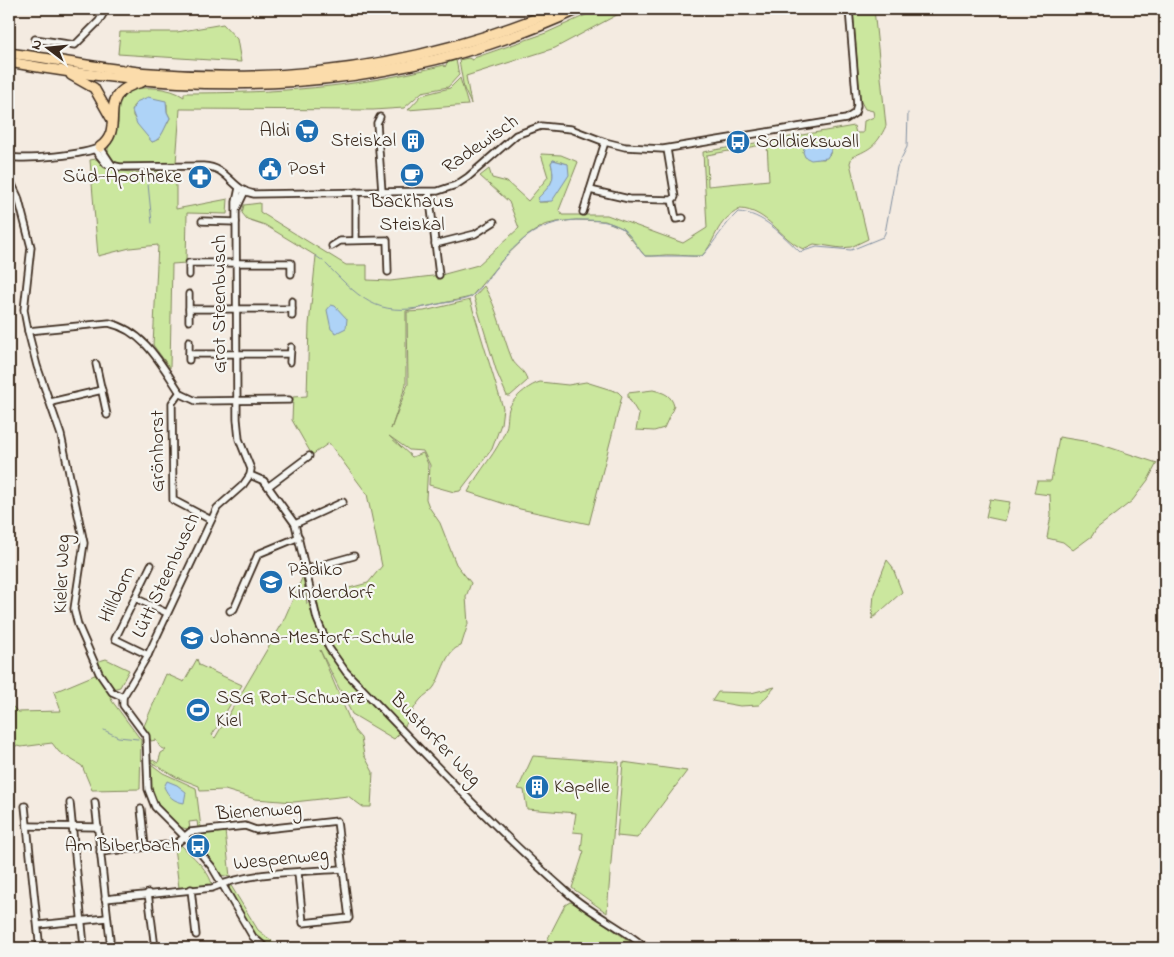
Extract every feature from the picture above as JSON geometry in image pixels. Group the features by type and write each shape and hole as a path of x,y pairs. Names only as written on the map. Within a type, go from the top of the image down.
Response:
{"highway":[{"path":"9,53 150,73 231,76 292,75 385,63 437,51 511,28 558,9"},
{"path":"9,62 150,81 216,85 321,80 382,71 484,46 536,28 580,9"},
{"path":"57,69 92,86 102,99 112,119"},
{"path":"98,148 110,136 114,102 122,90 150,81"}],"street":[{"path":"36,39 75,45 99,21 106,9"},
{"path":"163,9 185,9"},
{"name":"Radewisch","path":"242,190 258,194 429,192 462,182 508,140 529,129 561,127 605,142 634,148 667,149 846,119 855,113 857,102 849,9"},
{"path":"380,117 377,123 382,192"},
{"path":"583,212 605,142"},
{"path":"9,157 24,158 98,148 112,165 124,167 209,166 227,174 242,190"},
{"path":"667,149 675,196 672,200 676,219 683,218"},
{"name":"Kieler Weg","path":"9,178 18,197 31,247 24,310 28,331 37,366 51,402 70,471 84,543 75,592 74,609 78,625 99,673 112,692 123,697 123,706 146,736 149,796 155,807 196,848 222,882 253,937 266,948"},
{"name":"Grot Steenbusch","path":"237,400 236,202 242,190"},
{"path":"590,190 629,199 672,200"},
{"path":"356,192 356,240"},
{"path":"429,192 439,274"},
{"path":"202,221 236,222"},
{"path":"435,244 469,236 494,222"},
{"path":"332,246 337,241 387,237 388,272"},
{"path":"189,275 189,263 291,263 291,274"},
{"path":"189,294 189,321"},
{"path":"292,301 292,316"},
{"path":"189,309 292,309"},
{"path":"28,331 109,323 121,325 133,332 144,343 180,392 188,398 196,400 289,400"},
{"path":"189,340 189,357 236,354 290,354"},
{"path":"290,347 290,362"},
{"path":"96,364 106,415"},
{"path":"51,402 102,390"},
{"name":"Grönhorst","path":"180,392 172,403 173,500 211,520"},
{"path":"237,400 238,431 249,461 250,475"},
{"path":"269,486 309,456"},
{"name":"Lütt Steenbusch","path":"123,697 148,655 221,502 243,484 250,475"},
{"name":"Bustorfer Weg","path":"250,475 264,480 295,524 322,634 346,672 508,839 590,910 622,929 646,948"},
{"path":"295,524 343,502"},
{"path":"230,611 234,609 258,554 299,537"},
{"path":"307,569 354,556"},
{"name":"Hilldorn","path":"148,655 115,639 151,565"},
{"path":"135,598 167,614"},
{"path":"95,802 110,940"},
{"path":"70,803 84,946"},
{"path":"25,806 39,941"},
{"path":"141,809 145,847"},
{"name":"Bienenweg","path":"100,852 176,844 190,832 245,826 256,830 337,821 343,869"},
{"path":"27,826 98,827"},
{"path":"298,873 303,923 349,918 343,869"},
{"name":"Wespenweg","path":"222,882 251,877 343,869"},
{"path":"105,899 212,888 222,882"},
{"path":"191,889 196,935"},
{"path":"148,894 155,948"},
{"path":"38,925 107,918"}],"green space":[{"path":"599,9 628,9 555,48 466,76 471,104 464,89 459,60 468,58 473,60 474,58 546,33"},
{"path":"853,9 874,9 886,126 876,142 869,149 852,157 850,163 868,239 851,247 841,248 814,244 803,249 787,238 766,219 758,214 740,209 725,220 702,256 645,256 622,228 605,221 576,220 557,222 544,225 527,236 503,259 471,297 406,311 406,384 391,429 408,384 407,312 424,311 470,300 503,408 501,424 492,449 460,491 454,492 429,485 430,465 423,451 409,450 389,436 412,457 423,453 428,464 426,499 440,523 456,564 471,583 466,597 468,624 461,646 456,648 448,657 434,687 420,700 403,729 394,739 352,714 320,650 354,730 361,738 364,755 373,772 371,807 363,807 348,796 294,802 255,799 225,790 200,791 199,786 176,777 151,762 151,759 158,763 161,753 166,750 160,747 156,740 151,741 144,726 166,674 184,682 197,659 199,665 242,685 212,735 215,738 282,624 303,576 307,604 312,598 368,583 382,566 367,494 329,443 312,455 292,420 293,397 307,396 309,325 316,256 265,225 247,219 242,213 244,205 260,203 260,212 346,265 367,265 367,280 390,281 441,275 478,265 519,228 509,202 480,176 489,169 492,178 507,182 528,201 548,177 541,154 561,155 578,162 559,210 562,215 607,215 683,243 707,228 703,152 854,126 856,133 863,133 864,121 874,117 873,111 865,109 860,100","holes":["824,141 831,148 830,154 824,159 808,158 803,152 805,146","767,144 769,180 708,186 707,155","553,160 568,164 548,202 539,202 538,198 553,179 551,163"]},
{"path":"223,24 237,39 241,62 118,54 120,32 177,32"},
{"path":"456,60 459,75 448,87 422,92 404,108 373,110 180,109 176,163 119,164 108,156 108,148 115,137 118,123 118,103 129,90 142,88 165,89 184,97 184,93 250,92 315,88 379,79 444,65 445,67 447,63","holes":["167,104 167,112 170,118 159,139 152,142 133,116 133,106"]},
{"path":"460,78 468,105 408,110 422,95 450,88"},
{"path":"96,159 113,169 123,171 176,171 176,209 228,199 227,214 187,213 186,263 172,264 170,368 153,345 158,245 130,248 98,256 90,160"},
{"path":"484,286 493,304 512,359 523,372 527,381 510,396 507,396 497,373 474,297"},
{"path":"540,382 568,385 586,382 618,392 622,396 589,524 520,509 468,492 502,438 507,426 510,406 524,390"},
{"path":"653,390 667,395 674,406 664,428 654,431 636,430 639,415 628,397 628,393"},
{"path":"1059,437 1096,443 1157,463 1148,480 1132,501 1073,550 1063,542 1047,538 1051,515 1050,495 1034,493 1037,481 1051,481"},
{"path":"990,499 1010,502 1005,521 986,517"},
{"path":"887,560 892,566 902,592 872,619 874,593"},
{"path":"106,659 129,670 120,687 112,689 96,662"},
{"path":"97,674 109,692 112,701 141,740 140,789 92,790 82,766 59,752 52,743 21,747 9,744 9,703 18,712 61,711 54,692"},
{"path":"775,687 759,705 740,706 712,701 718,692 751,693"},
{"path":"533,756 619,762 607,913 572,888 584,851 581,850 583,833 573,832 576,813 527,809 524,790 518,789"},
{"path":"623,762 687,771 637,838 617,836"},
{"path":"151,764 163,773 196,788 201,828 198,828 197,821 189,822 190,829 179,826 167,818 158,808 150,789"},
{"path":"225,831 230,877 221,875 193,840 196,835"},
{"path":"181,845 208,875 212,886 179,888 174,847"},
{"path":"230,884 258,930 281,948 271,948 255,934 229,890"},
{"path":"570,902 578,905 639,948 543,948 565,905"}],"water":[{"path":"148,97 166,101 167,112 170,118 161,136 152,142 137,124 132,111 136,102"},
{"path":"824,141 829,144 831,151 827,158 811,160 805,157 803,152 805,146"},
{"path":"553,160 568,164 569,175 552,201 539,202 538,198 553,179 551,163"},
{"path":"331,305 335,306 347,319 346,328 336,333 331,329 327,310"},
{"path":"167,781 177,785 186,792 184,803 174,800 168,793 164,787"}],"waterway":[{"path":"326,264 352,290 375,305 402,309 419,308 472,296 503,259 522,240 543,227 568,221 599,221 618,226 629,235 645,256 702,256 738,212 756,216 772,226 800,252 817,247 851,250 883,237 885,233 897,167 907,147 908,113"},
{"path":"148,184 152,223"},
{"path":"316,256 323,261"},
{"path":"104,730 118,737 138,739"}],"place":[{"name":"Aldi","path":"307,131"},
{"name":"Steiskal","path":"413,141"},
{"name":"Solldiekswall","path":"738,142"},
{"name":"Post","path":"270,169"},
{"name":"Backhaus Steiskal","path":"412,175"},
{"name":"Süd-Apotheke","path":"200,177"},
{"name":"Pädiko Kinderdorf","path":"271,582"},
{"name":"Johanna-Mestorf-Schule","path":"192,638"},
{"name":"SSG Rot-Schwarz Kiel","path":"198,710"},
{"name":"Kapelle","path":"537,787"},
{"name":"Am Biberbach","path":"198,846"}]}
